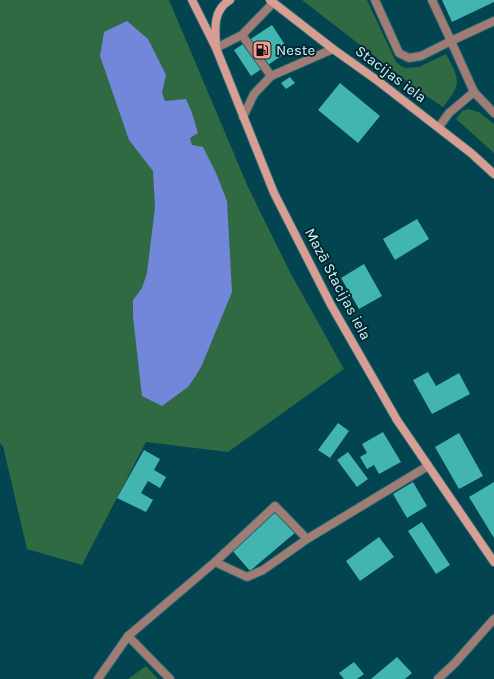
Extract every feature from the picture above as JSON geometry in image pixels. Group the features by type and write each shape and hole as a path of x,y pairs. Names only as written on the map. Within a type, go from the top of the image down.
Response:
{"main road":[{"name":"Mazā Stacijas iela","path":"192,0 216,48 274,192 331,305 397,420 494,562"},
{"path":"216,48 215,21 224,4 230,0"},
{"name":"Stacijas iela","path":"271,2 472,153 494,174"}],"street":[{"path":"375,0 399,53 409,58 421,56 494,21"},
{"path":"432,0 474,92 494,113"},
{"path":"216,48 242,35 271,2"},
{"path":"242,35 271,76"},
{"path":"243,117 254,94 271,76 333,49"},
{"path":"439,128 449,113 474,92"},
{"path":"215,562 247,577 263,570 307,539 428,466"},
{"path":"98,679 128,636 215,562 275,506 307,539"},
{"path":"438,679 455,663 494,620"},
{"path":"128,636 170,679"}],"green space":[{"path":"0,0 169,0 248,187 290,272 344,369 228,452 146,442 82,565 27,549 3,446 0,443"},
{"path":"302,0 367,0 396,62 401,66 405,68 419,67 446,54 456,76 457,82 453,93 443,107 422,93"},
{"path":"468,109 479,112 494,124 494,153 456,119 462,111"},
{"path":"146,666 158,679 128,679"}],"water":[{"path":"127,21 148,39 166,75 162,93 165,101 186,99 198,133 190,138 192,145 203,147 216,173 227,201 232,292 202,365 195,377 188,387 162,406 142,396 133,317 133,300 142,288 147,273 155,207 153,171 129,140 100,56 104,32"}],"building":[{"path":"442,0 494,0 494,2 452,22"},
{"name":"Neste","path":"272,25 289,51 251,76 234,50"},
{"path":"290,77 295,83 286,89 281,83"},
{"path":"340,83 380,116 358,143 318,110"},
{"path":"417,219 429,239 395,260 383,239"},
{"path":"364,264 382,296 359,309 341,278"},
{"path":"428,372 436,386 459,373 470,394 432,414 413,380"},
{"path":"338,423 349,431 330,458 318,450"},
{"path":"383,432 401,462 379,474 374,465 367,469 360,457 367,453 362,444"},
{"path":"459,433 483,476 459,489 435,447"},
{"path":"144,450 160,459 154,470 166,477 160,488 148,481 141,493 153,500 146,512 117,498"},
{"path":"348,452 368,479 357,487 337,460"},
{"path":"413,482 427,506 407,518 393,494"},
{"path":"494,482 494,538 469,497"},
{"path":"277,510 296,532 250,571 231,549"},
{"path":"422,522 450,565 436,574 408,531"},
{"path":"379,537 394,557 360,581 346,561"},
{"path":"397,657 412,673 405,679 371,679"},
{"path":"354,662 364,674 357,679 344,679 339,673"}],"place":[{"name":"Neste","path":"262,50"}]}
